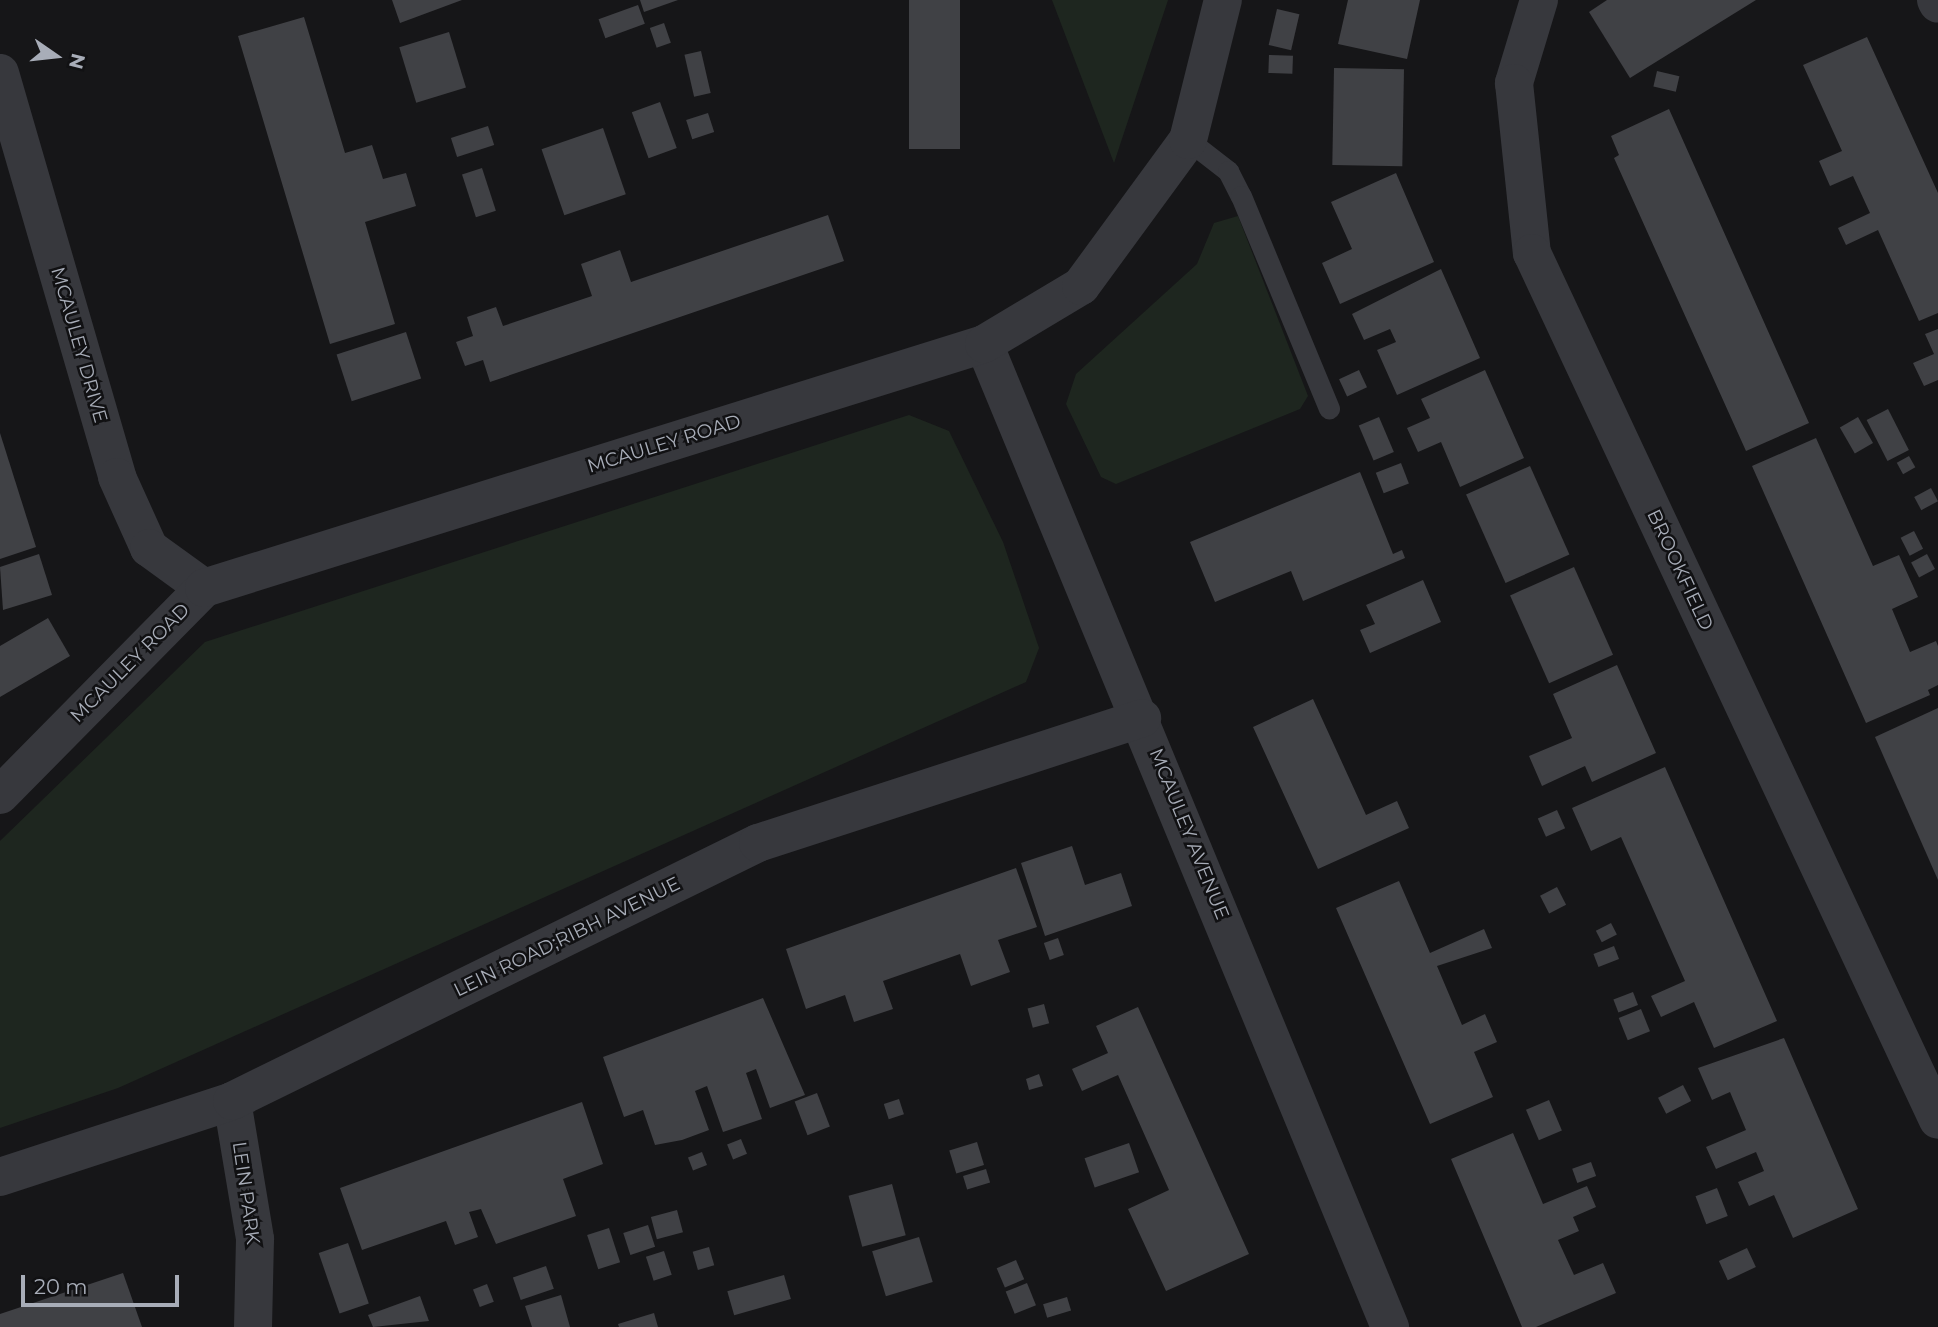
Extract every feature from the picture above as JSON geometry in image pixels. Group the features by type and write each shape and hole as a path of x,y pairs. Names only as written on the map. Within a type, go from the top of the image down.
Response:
{"street":[{"name":"MCAULEY ROAD","path":"0,795 204,588 984,344 1081,286 1188,140 1223,0"},
{"name":"BROOKFIELD","path":"1539,0 1514,83 1532,253 1938,1120"},
{"name":"MCAULEY DRIVE","path":"0,73 117,477 149,548 204,588"},
{"name":"MCAULEY AVENUE","path":"984,344 1142,718 1390,1327"},
{"name":"LEIN ROAD;RIBH AVENUE","path":"0,1177 232,1101 758,843 1142,718"},
{"name":"LEIN PARK","path":"232,1101 255,1239 253,1327"}],"lane":[{"path":"1188,140 1228,171 1241,196 1329,408"}],"shaded area":[{"path":"1052,0 1168,0 1114,163"},
{"path":"1238,216 1308,396 1300,409 1116,484 1101,477 1066,404 1076,374 1197,264 1214,223"},
{"path":"909,415 949,431 1003,542 1039,648 1026,682 118,1088 0,1128 0,841 205,642"}],"building":[{"path":"392,0 462,0 400,23"},
{"path":"640,0 678,0 644,12"},
{"path":"909,0 960,0 960,149 909,149"},
{"path":"1348,0 1420,0 1407,59 1338,44"},
{"path":"1607,0 1756,0 1630,78 1589,12"},
{"path":"638,5 645,24 605,38 599,19"},
{"path":"1277,9 1299,14 1291,50 1269,45"},
{"path":"304,17 345,153 372,145 383,179 406,173 416,206 365,222 395,324 330,344 238,36"},
{"path":"664,23 671,43 657,48 650,28"},
{"path":"449,32 466,87 416,103 399,47"},
{"path":"1867,37 1938,193 1938,313 1919,321 1878,230 1846,245 1838,228 1870,213 1853,176 1830,186 1819,161 1842,151 1803,65"},
{"path":"701,51 711,93 694,97 684,55"},
{"path":"1269,55 1293,56 1292,74 1268,73"},
{"path":"1334,68 1404,69 1402,166 1332,165"},
{"path":"1657,71 1679,76 1676,92 1653,87"},
{"path":"660,102 677,148 649,158 632,112"},
{"path":"1669,109 1809,423 1746,451 1614,158 1619,155 1611,136"},
{"path":"708,113 714,132 692,139 686,120"},
{"path":"488,126 494,145 457,157 451,138"},
{"path":"603,128 626,194 564,215 542,149"},
{"path":"482,168 496,211 476,217 462,174"},
{"path":"1396,173 1434,262 1340,304 1322,263 1352,249 1331,202"},
{"path":"828,215 844,261 490,382 483,360 465,366 456,342 473,336 467,317 496,307 503,326 592,296 581,264 620,250 631,282"},
{"path":"1441,269 1480,358 1397,395 1377,350 1396,342 1390,329 1364,340 1352,314"},
{"path":"1938,329 1938,380 1924,386 1913,363 1934,354 1925,334"},
{"path":"406,332 421,379 352,401 337,355"},
{"path":"1359,370 1367,387 1347,397 1339,379"},
{"path":"1485,370 1524,458 1460,487 1441,442 1418,452 1407,428 1430,418 1421,399"},
{"path":"1888,409 1909,450 1887,461 1867,420"},
{"path":"1379,417 1394,452 1374,461 1359,426"},
{"path":"1858,417 1873,443 1855,453 1840,428"},
{"path":"0,433 36,547 0,559"},
{"path":"1816,438 1873,566 1899,555 1918,597 1892,609 1910,652 1936,641 1938,646 1938,685 1928,690 1930,695 1866,723 1752,466"},
{"path":"1909,456 1915,467 1903,474 1897,463"},
{"path":"1401,463 1409,484 1384,493 1376,473"},
{"path":"1530,466 1569,555 1506,583 1466,494"},
{"path":"1360,472 1393,554 1402,550 1405,558 1303,601 1291,571 1215,602 1190,542"},
{"path":"1931,488 1938,501 1921,510 1914,497"},
{"path":"1914,531 1923,549 1910,556 1901,538"},
{"path":"39,554 52,595 3,610 0,567"},
{"path":"1927,554 1935,569 1919,577 1911,562"},
{"path":"1574,567 1613,655 1549,683 1510,595"},
{"path":"1423,580 1441,622 1370,653 1360,630 1375,624 1366,605"},
{"path":"48,618 70,656 0,697 0,646"},
{"path":"1617,665 1656,753 1592,782 1585,766 1542,786 1529,756 1572,738 1553,694"},
{"path":"1313,699 1366,815 1397,801 1409,828 1318,869 1253,727"},
{"path":"1938,708 1938,880 1875,737"},
{"path":"1665,767 1777,1021 1714,1048 1694,1002 1661,1017 1651,996 1685,981 1621,837 1591,851 1572,808"},
{"path":"1557,810 1565,828 1546,837 1538,819"},
{"path":"1072,846 1085,885 1121,873 1132,906 1045,936 1021,863"},
{"path":"1016,868 1037,927 998,940 1010,972 971,986 960,954 883,981 893,1009 854,1022 845,995 806,1009 786,949"},
{"path":"1399,881 1430,953 1484,929 1492,948 1437,966 1462,1025 1485,1014 1497,1042 1474,1052 1493,1097 1430,1124 1336,908"},
{"path":"1557,887 1566,905 1549,913 1540,896"},
{"path":"1611,923 1617,935 1602,942 1596,931"},
{"path":"1058,938 1064,955 1050,960 1044,943"},
{"path":"1614,946 1619,959 1598,967 1593,954"},
{"path":"1633,992 1638,1005 1618,1013 1613,1000"},
{"path":"763,998 805,1095 770,1108 756,1069 746,1073 762,1119 723,1132 707,1086 695,1091 709,1130 682,1140 655,1145 643,1110 624,1117 603,1057"},
{"path":"1044,1004 1049,1023 1033,1028 1028,1008"},
{"path":"1138,1007 1249,1254 1166,1291 1128,1209 1169,1190 1118,1075 1082,1091 1072,1069 1108,1053 1096,1026"},
{"path":"1641,1009 1650,1031 1628,1040 1619,1018"},
{"path":"1784,1038 1858,1209 1793,1238 1774,1195 1749,1206 1738,1182 1764,1171 1756,1152 1716,1169 1706,1147 1746,1130 1730,1092 1712,1100 1698,1068"},
{"path":"1039,1074 1043,1086 1029,1090 1026,1079"},
{"path":"1683,1085 1691,1101 1666,1114 1658,1098"},
{"path":"817,1093 830,1127 807,1135 795,1102"},
{"path":"899,1099 904,1114 889,1119 884,1104"},
{"path":"1549,1100 1562,1130 1539,1140 1526,1110"},
{"path":"582,1102 603,1164 563,1179 576,1216 496,1244 481,1209 469,1212 478,1237 455,1245 446,1221 362,1250 340,1188"},
{"path":"1513,1133 1543,1204 1587,1186 1596,1207 1573,1217 1579,1231 1558,1240 1574,1275 1603,1263 1616,1293 1536,1327 1522,1327 1451,1159"},
{"path":"741,1139 747,1154 733,1159 727,1145"},
{"path":"977,1142 984,1165 956,1173 949,1150"},
{"path":"1129,1143 1139,1172 1095,1188 1085,1158"},
{"path":"702,1152 707,1165 693,1170 688,1157"},
{"path":"1591,1162 1596,1176 1577,1183 1572,1169"},
{"path":"986,1169 990,1182 967,1189 963,1176"},
{"path":"892,1184 906,1235 862,1247 849,1196"},
{"path":"1717,1188 1728,1216 1706,1224 1696,1196"},
{"path":"677,1210 683,1232 657,1239 651,1217"},
{"path":"648,1225 655,1247 630,1255 623,1233"},
{"path":"609,1228 620,1262 598,1269 587,1235"},
{"path":"919,1237 933,1282 886,1296 872,1251"},
{"path":"348,1243 369,1304 340,1314 319,1253"},
{"path":"709,1247 714,1265 698,1270 693,1252"},
{"path":"1747,1248 1756,1267 1728,1280 1719,1261"},
{"path":"664,1251 672,1275 654,1281 646,1257"},
{"path":"1016,1260 1024,1279 1005,1288 997,1268"},
{"path":"546,1266 554,1289 521,1300 513,1277"},
{"path":"123,1273 142,1327 0,1327 0,1314"},
{"path":"784,1275 791,1299 734,1315 727,1291"},
{"path":"1027,1283 1036,1305 1015,1314 1006,1292"},
{"path":"487,1284 494,1302 480,1307 473,1289"},
{"path":"561,1295 570,1327 532,1327 525,1306"},
{"path":"420,1296 429,1321 373,1327 368,1315"},
{"path":"1067,1297 1071,1310 1047,1318 1043,1304"},
{"path":"654,1313 658,1327 619,1327 618,1324"}]}
